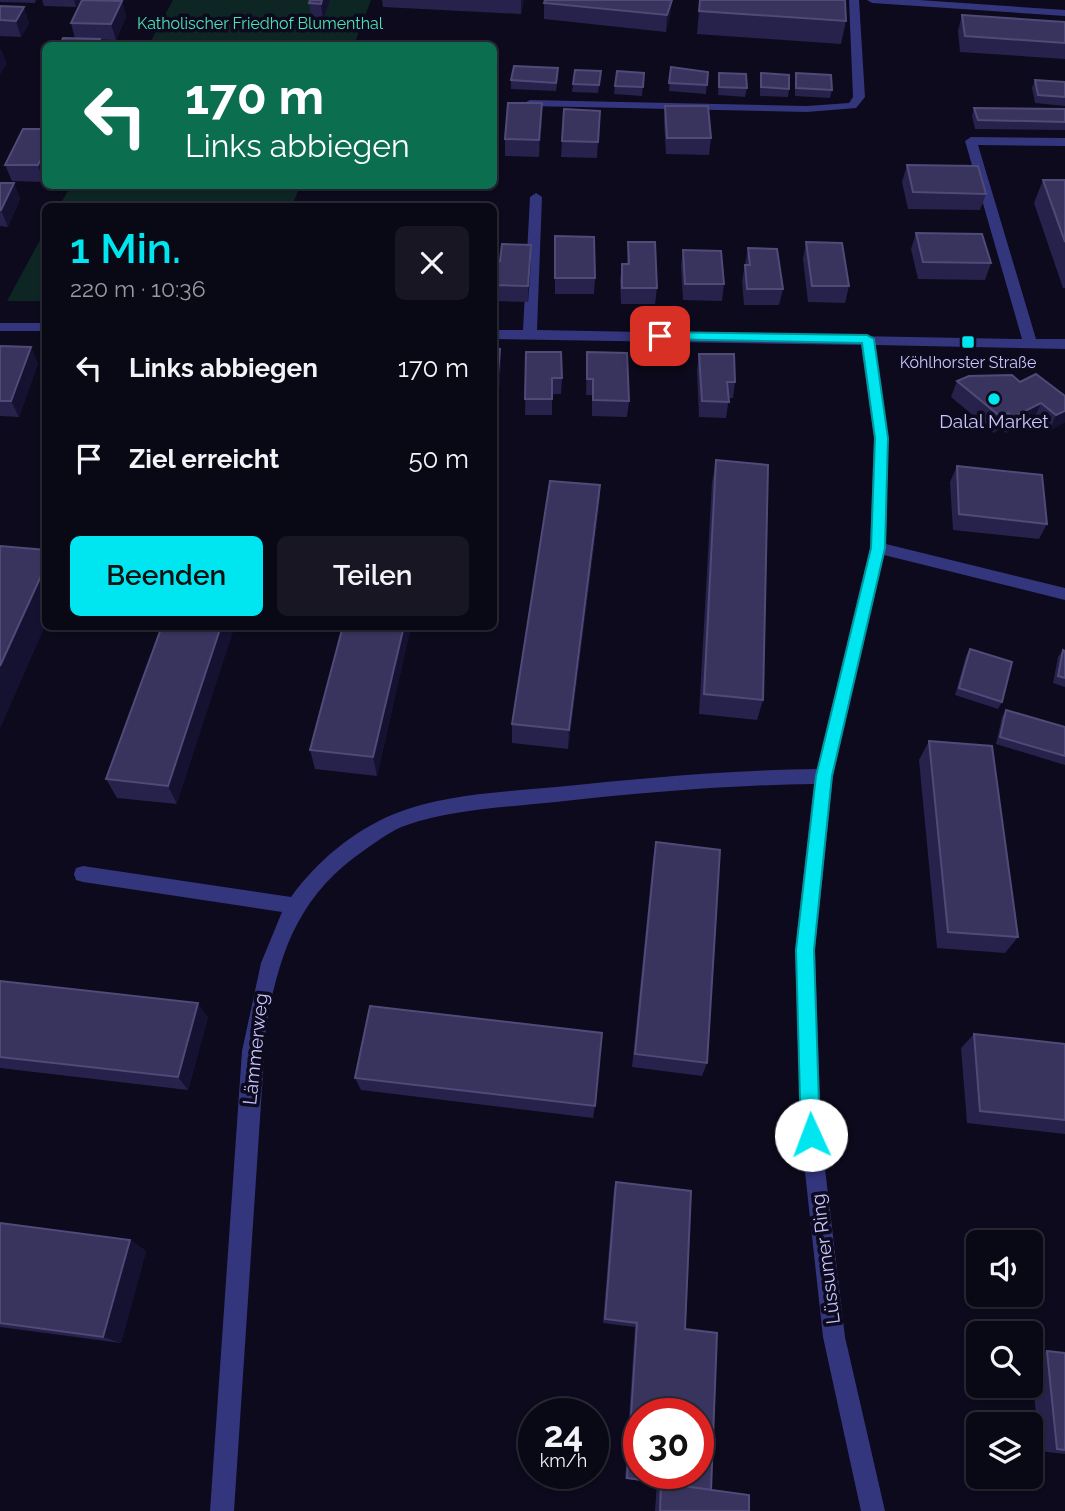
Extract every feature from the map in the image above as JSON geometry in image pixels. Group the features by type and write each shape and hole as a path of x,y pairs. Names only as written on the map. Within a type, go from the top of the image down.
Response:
{"street":[{"path":"530,103 807,109 852,106 859,97 854,0"},
{"path":"872,0 1065,13"},
{"path":"1030,343 971,141 1065,142"},
{"path":"530,334 536,197"},
{"path":"0,327 42,327"},
{"path":"497,334 1065,344"},
{"name":"Lüssumer Ring","path":"867,339 881,438 878,548 824,776 805,950 811,1135 834,1338 873,1511"},
{"path":"878,548 1065,594"},
{"name":"Lämmerweg","path":"222,1511 252,1051 262,985 282,930 313,881 345,854 401,819 485,801 695,780 824,776"},
{"path":"83,874 298,906"}],"green space":[{"name":"Katholischer Friedhof Blumenthal","path":"173,0 371,0 355,42 150,42"},
{"path":"69,189 299,189 293,203 61,203"},
{"path":"42,237 42,301 7,301"}],"building":[{"path":"82,0 122,1 111,24 71,23"},
{"path":"310,0 322,0 321,4 309,3"},
{"path":"545,0 672,0 667,15 544,3"},
{"path":"700,0 845,0 846,21 699,11"},
{"path":"0,6 24,7 16,21 0,20"},
{"path":"962,15 1065,22 1065,43 965,36"},
{"path":"63,38 100,39 99,42 62,42"},
{"path":"514,66 558,68 556,83 511,80"},
{"path":"671,67 708,72 707,85 669,83"},
{"path":"575,70 601,71 599,85 573,84"},
{"path":"617,71 644,73 643,87 615,86"},
{"path":"719,73 746,74 747,88 719,87"},
{"path":"761,73 789,75 789,89 761,87"},
{"path":"796,73 831,75 832,90 796,88"},
{"path":"1035,80 1065,82 1065,97 1038,95"},
{"path":"508,103 542,103 539,140 505,139"},
{"path":"665,106 708,106 711,138 667,138"},
{"path":"974,108 1065,109 1065,122 978,120"},
{"path":"564,109 600,111 598,142 562,141"},
{"path":"23,129 42,129 42,157 38,165 5,165"},
{"path":"907,165 978,166 986,194 913,192"},
{"path":"1043,180 1065,180 1065,242"},
{"path":"0,183 14,183 1,210 0,210"},
{"path":"916,233 982,234 991,263 923,262"},
{"path":"555,236 594,237 595,278 555,278"},
{"path":"628,242 655,242 657,288 622,288 622,264 629,264"},
{"path":"806,242 842,243 849,286 812,286"},
{"path":"502,244 531,245 528,286 497,285 497,261 500,261"},
{"path":"748,248 777,249 783,289 747,289 745,265 750,265"},
{"path":"683,250 721,251 724,284 685,284"},
{"path":"0,346 31,347 11,401 0,401"},
{"path":"497,349 500,349 497,386"},
{"path":"526,352 561,352 562,378 552,378 552,399 525,399"},
{"path":"587,352 627,353 629,401 593,400 593,379 587,379"},
{"path":"699,354 734,354 735,382 727,382 729,402 702,401"},
{"path":"1036,374 1065,396 1065,411 1056,415 1041,403 1013,417 1008,413 1001,417 957,381 969,376 1012,375 1020,382"},
{"path":"716,460 768,465 763,700 704,694"},
{"path":"957,466 1042,475 1047,524 959,514"},
{"path":"550,481 600,485 569,730 512,724"},
{"path":"0,546 42,550 42,574 0,666"},
{"path":"161,630 220,630 168,786 106,779"},
{"path":"342,630 403,630 373,757 310,750"},
{"path":"970,649 1012,662 1002,702 959,688"},
{"path":"1063,650 1065,651 1065,678 1058,676"},
{"path":"1006,710 1065,727 1065,756 1000,737"},
{"path":"929,741 992,746 1018,937 948,932"},
{"path":"656,842 720,850 707,1063 635,1054"},
{"path":"0,981 198,1003 178,1077 0,1057"},
{"path":"370,1006 602,1033 595,1106 355,1078"},
{"path":"974,1034 1065,1044 1065,1120 980,1111"},
{"path":"616,1182 691,1191 685,1329 717,1333 714,1412 714,1398 632,1398 637,1323 605,1319"},
{"path":"0,1223 130,1240 103,1337 0,1323"},
{"path":"1047,1351 1065,1353 1065,1450 1057,1449"},
{"path":"661,1489 705,1489 749,1495 749,1511 660,1511"}],"place":[{"name":"Köhlhorster Straße","path":"968,342"},
{"name":"Dalal Market","path":"994,399"}],"route":[{"path":"660,336 867,339 881,438 878,548 824,776 805,950 811,1135"}]}
